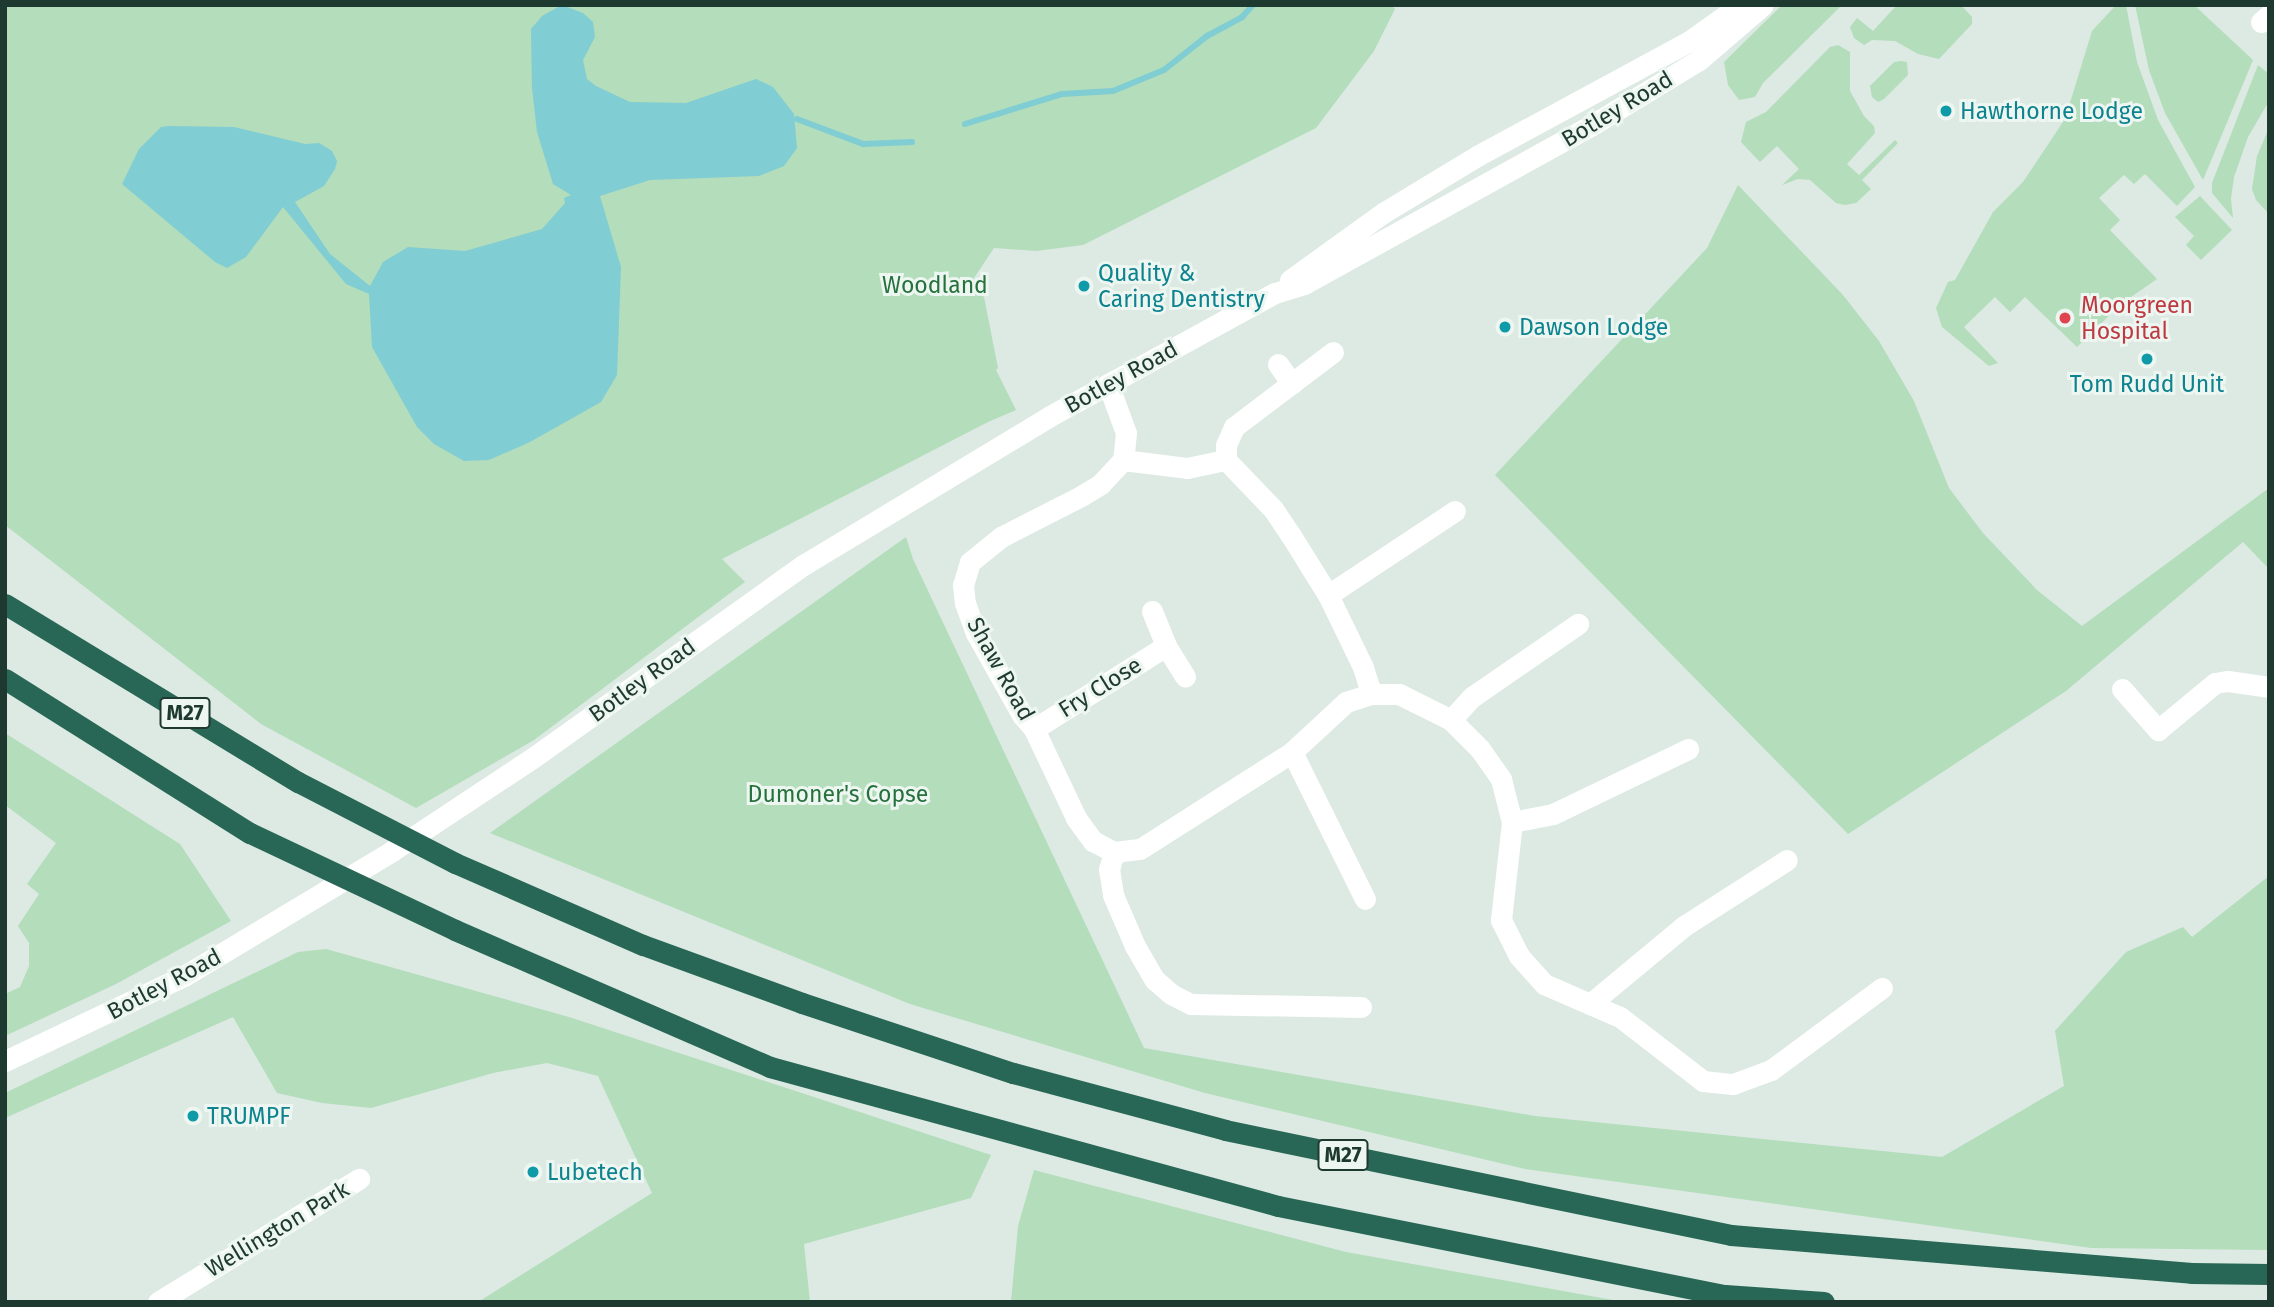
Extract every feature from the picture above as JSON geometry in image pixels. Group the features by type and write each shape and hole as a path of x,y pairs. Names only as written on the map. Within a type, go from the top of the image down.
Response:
{"highway":[{"name":"M27","path":"5,604 298,782 456,863 643,945 802,1003 1013,1073 1225,1130 1731,1235 2191,1273 2269,1274"},
{"path":"5,679 250,833 455,930 770,1067 1278,1206 1725,1295 1824,1302"}],"street":[{"name":"Botley Road","path":"1275,293 1297,273 1383,213 1477,156 1688,42 1740,5"},
{"name":"Botley Road","path":"5,1061 184,976 244,940 392,850 534,757 805,564 1001,444 1108,384 1275,293 1304,284 1592,125 1699,60 1763,5"},
{"path":"1333,352 1234,427 1226,445 1226,460 1273,509 1328,595 1363,667 1371,694"},
{"path":"1278,364 1293,384"},
{"path":"1108,384 1126,433 1123,460 1187,468 1226,460"},
{"name":"Shaw Road","path":"1114,852 1093,841 1076,818 1034,729 1022,715 976,634 965,603 963,585 970,562 1001,537 1101,484 1123,460"},
{"path":"1328,595 1455,511"},
{"name":"Fry Close","path":"1152,611 1167,646 1185,677"},
{"path":"1451,720 1472,696 1578,624"},
{"name":"Fry Close","path":"1034,729 1167,646"},
{"path":"2122,689 2158,730 2215,683 2228,681 2269,687"},
{"path":"1361,1007 1191,1004 1171,995 1155,980 1135,946 1113,895 1109,869 1114,852 1140,849 1158,839 1293,752 1346,702 1371,694 1399,694 1451,720 1480,749 1501,779 1512,822 1501,920 1518,956 1544,984 1620,1017 1703,1081 1733,1084 1772,1070 1882,988"},
{"path":"1512,822 1553,814 1688,749"},
{"path":"1293,752 1365,899"},
{"path":"1590,1004 1684,926 1787,860"},
{"name":"Wellington Park","path":"158,1302 359,1179"}],"green space":[{"name":"Woodland","path":"5,5 1391,5 1395,9 1374,51 1316,128 1083,245 1036,251 994,248 970,284 984,297 998,368 996,370 1016,410 722,559 745,582 534,740 416,808 261,724 5,525"},
{"path":"1782,5 1842,5 1763,83 1755,97 1739,100 1728,85 1724,62"},
{"path":"1897,5 1961,5 1972,17 1972,24 1939,59 1918,54 1895,41 1872,40 1864,45 1854,38 1850,27 1857,18 1873,31"},
{"path":"2116,5 2126,5 2137,62 2158,120 2195,187 2177,206 2145,174 2134,184 2124,175 2099,198 2120,220 2110,230 2157,279 2121,304 2077,347 2025,297 2010,312 1995,297 1964,327 1998,363 1989,366 1942,327 1936,308 1948,282 1955,280 1993,212 2023,182 2065,119 2092,31"},
{"path":"2135,5 2194,5 2253,60 2203,180 2165,113 2149,70"},
{"path":"1838,45 1850,52 1850,91 1864,116 1874,126 1875,133 1847,164 1859,175 1895,140 1898,143 1862,180 1871,189 1856,203 1845,205 1836,203 1810,180 1798,179 1782,185 1799,169 1777,146 1760,162 1741,142 1746,122 1766,112 1830,47"},
{"path":"1894,62 1907,62 1908,75 1878,102 1872,97 1870,86"},
{"path":"2258,65 2269,74 2269,101 2248,137 2234,177 2231,199 2233,218 2212,193 2212,183"},
{"path":"2269,128 2269,214 2256,200 2252,189 2257,156"},
{"path":"1738,185 1843,295 1879,341 1914,401 1949,488 1983,533 2037,590 2082,626 2269,488 2269,569 2243,542 2066,691 1848,834 1495,475 1707,248"},
{"path":"2200,196 2232,230 2201,260 2186,245 2194,236 2175,217"},
{"name":"Dumoner's Copse","path":"906,537 913,559 1144,1048 1535,1116 1942,1157 2064,1086 2055,1031 2126,952 2183,927 2192,937 2269,876 2269,1250 2091,1248 1525,1169 1205,1093 910,1004 490,833"},
{"path":"5,733 180,844 231,921 116,984 5,1036 5,994 20,987 29,966 29,943 18,926 39,894 27,884 56,843 5,805"},
{"path":"326,949 569,1017 991,1155 971,1198 804,1244 810,1302 478,1302 652,1193 598,1076 547,1063 493,1073 371,1108 322,1103 277,1093 233,1017 5,1118 5,1093 298,952"},
{"path":"1034,1170 1346,1252 1624,1302 1011,1302 1018,1226"}],"water":[{"path":"562,5 583,13 593,22 595,37 583,60 587,79 596,86 630,102 686,103 756,79 773,87 794,114 797,148 784,166 759,176 650,180 600,196 621,267 617,375 601,402 530,442 489,460 464,461 434,444 417,427 372,347 369,294 346,284 283,207 246,257 227,268 215,262 122,184 139,149 161,127 234,127 305,144 319,143 332,151 337,161 335,169 324,186 295,202 330,254 370,286 383,262 408,247 465,251 542,229 565,203 564,198 571,195 553,184 537,132 532,88 531,29 542,16"}],"waterway":[{"path":"965,124 1062,94 1113,91 1164,70 1207,36 1242,17 1253,5"},
{"path":"797,119 863,144 912,142"}],"place":[{"name":"Hawthorne Lodge","path":"1946,111"},
{"name":"Quality & Caring Dentistry","path":"1084,286"},
{"name":"Moorgreen Hospital","path":"2065,318"},
{"name":"Dawson Lodge","path":"1505,327"},
{"name":"Tom Rudd Unit","path":"2147,359"},
{"name":"TRUMPF","path":"193,1116"},
{"name":"Lubetech","path":"533,1172"}]}
